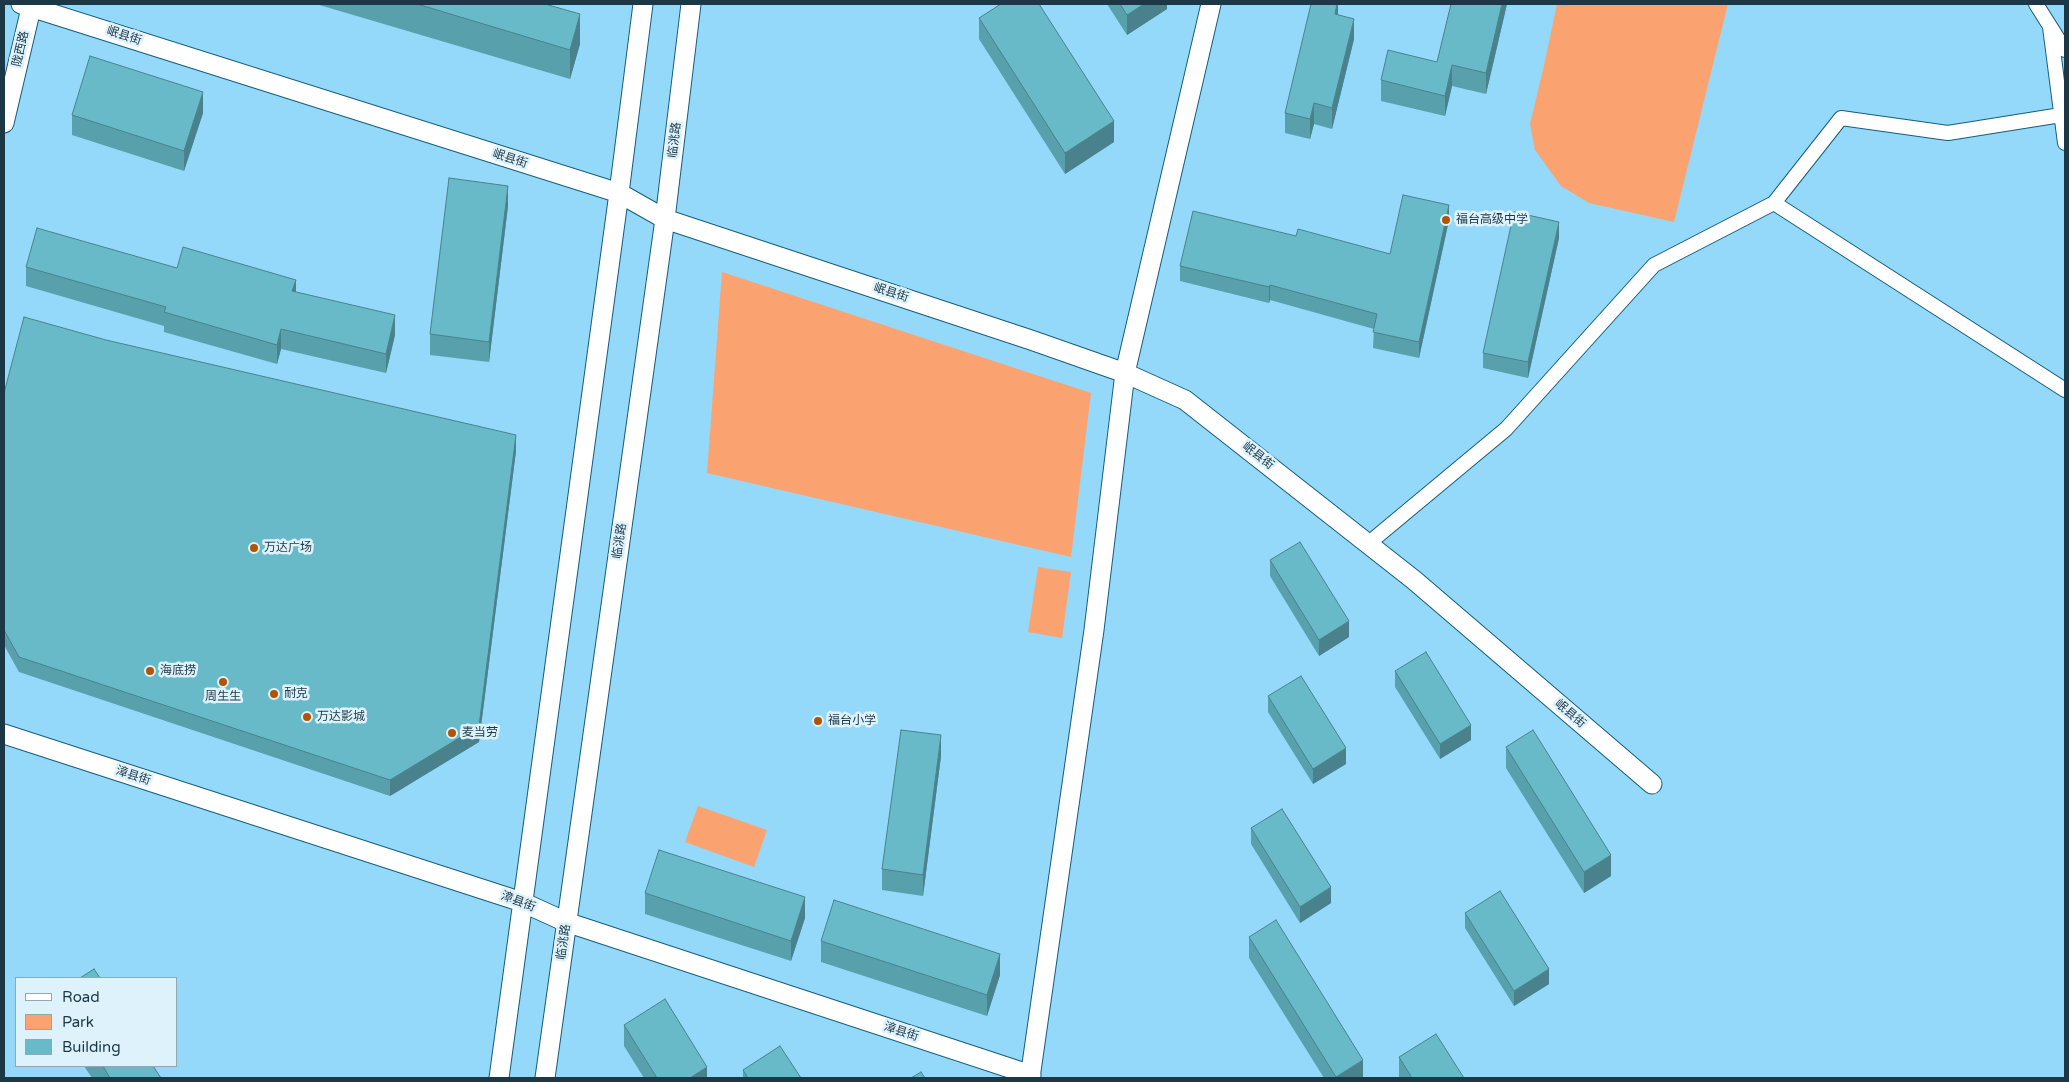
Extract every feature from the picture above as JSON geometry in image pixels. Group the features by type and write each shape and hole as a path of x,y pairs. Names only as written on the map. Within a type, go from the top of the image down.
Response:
{"street":[{"path":"499,1078 643,4"},
{"name":"临洮路","path":"545,1078 665,219 691,4"},
{"path":"1030,1077 1094,630 1124,373 1211,4"},
{"path":"2036,4 2065,50"},
{"name":"岷县街","path":"28,5 619,193 665,219 1031,340 1124,373 1185,400 1369,543 1652,784"},
{"name":"陇西路","path":"4,123 28,5"},
{"path":"2050,27 2065,143"},
{"path":"1369,543 1506,429 1654,265 1774,203 1841,118 1948,133 2061,115"},
{"path":"1774,203 2065,390"},
{"name":"漳县街","path":"4,734 522,902 566,922 1030,1077"}],"green space":[{"path":"1557,4 1728,4 1674,222 1589,203 1561,186 1535,150 1530,124"},
{"path":"722,272 1091,393 1071,557 707,473"},
{"path":"1038,567 1071,572 1062,638 1028,632"},
{"path":"698,806 767,830 754,867 685,842"}],"building":[{"path":"417,4 545,4 580,14 570,50"},
{"path":"1001,4 1039,4 1114,121 1065,153 979,18"},
{"path":"1120,4 1144,4 1127,15"},
{"path":"1311,4 1337,4 1335,14 1354,19 1332,108 1314,103 1310,119 1285,113"},
{"path":"1451,4 1502,4 1486,73 1452,65 1445,96 1381,80 1388,50 1437,62"},
{"path":"90,56 203,92 184,151 72,115"},
{"path":"449,178 508,186 489,342 430,334"},
{"path":"1403,195 1449,205 1419,342 1373,332 1377,314 1270,285 1269,287 1180,266 1193,211 1296,236 1298,229 1390,254"},
{"path":"1514,212 1559,222 1528,362 1483,353"},
{"path":"37,228 177,268 183,247 296,280 292,291 395,315 386,354 281,329 277,345 164,312 166,307 26,267"},
{"name":"万达广场","path":"24,317 106,340 516,435 479,726 390,780 19,657 4,630 4,393"},
{"path":"1300,542 1349,621 1319,640 1270,560"},
{"path":"1426,652 1471,725 1440,744 1395,671"},
{"path":"1301,676 1346,748 1313,769 1268,696"},
{"path":"901,730 941,735 923,875 882,869"},
{"path":"1533,730 1611,855 1584,872 1506,747"},
{"path":"1282,809 1331,887 1300,907 1251,828"},
{"path":"659,850 805,897 791,941 645,893"},
{"path":"1500,891 1549,969 1514,991 1465,913"},
{"path":"834,900 1000,954 987,995 821,941"},
{"path":"1276,920 1363,1060 1336,1077 1249,937"},
{"path":"94,969 99,977 82,977"},
{"path":"665,999 707,1067 690,1078 657,1078 624,1025"},
{"path":"1436,1034 1464,1078 1412,1078 1399,1057"},
{"path":"780,1046 801,1078 748,1078 743,1070"},
{"path":"104,1067 154,1067 161,1078 110,1078"},
{"path":"921,1072 925,1078 911,1078"}],"place":[{"name":"福台高级中学","path":"1446,220"},
{"name":"万达广场","path":"254,548"},
{"name":"海底捞","path":"150,671"},
{"name":"周生生","path":"223,682"},
{"name":"耐克","path":"274,694"},
{"name":"万达影城","path":"307,717"},
{"name":"福台小学","path":"818,721"},
{"name":"麦当劳","path":"452,733"}]}
